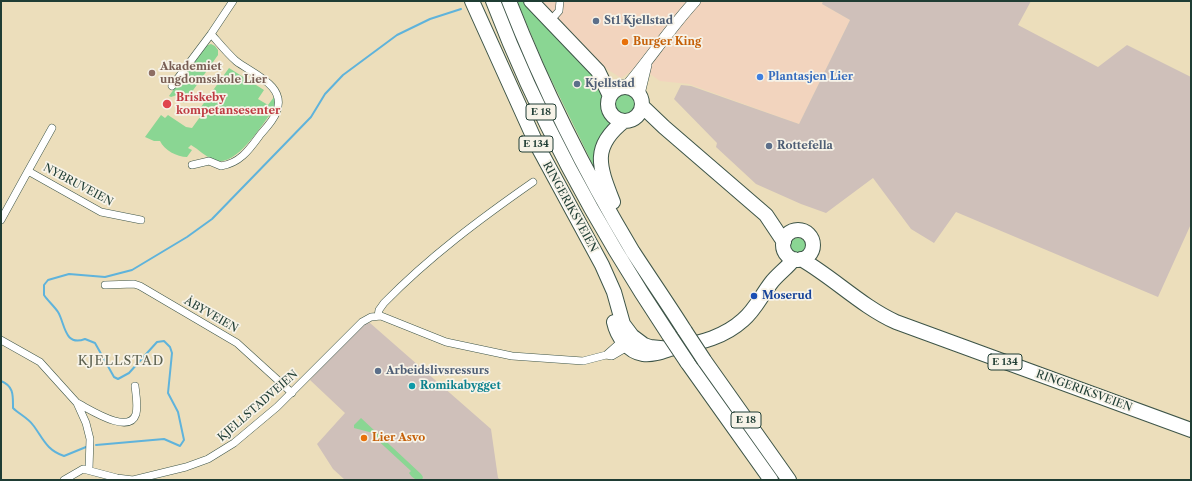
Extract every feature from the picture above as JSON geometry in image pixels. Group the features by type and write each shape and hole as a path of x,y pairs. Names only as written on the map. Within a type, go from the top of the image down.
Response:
{"highway":[{"name":"RINGERIKSVEIEN","path":"472,1 525,121 602,265 608,282 614,292 628,341 650,347 670,350 707,341 733,328 754,309 771,283 802,256 862,303 903,325 1191,430"},
{"name":"E 18","path":"488,1 495,8 563,158 608,239 687,362 771,480"},
{"name":"E 18","path":"509,1 533,60 570,137 634,252 704,360 789,480"},
{"path":"531,1 598,71 610,96"},
{"path":"598,71 605,73 624,87 635,90 641,100 664,127 766,215 784,245"},
{"path":"624,87 615,90 610,96 608,107 612,114 617,119 664,127"},
{"name":"E 18","path":"634,252 631,236 612,201 601,162 601,153 605,140 613,130 641,112 641,100"},
{"path":"766,215 775,217 795,231"},
{"name":"E 134","path":"795,231 804,232 812,241 802,256 788,255 784,245 788,235 795,231"},
{"name":"RINGERIKSVEIEN","path":"771,283 784,245"}],"main road":[{"path":"624,87 647,63 668,31 695,1"},
{"path":"641,100 647,63"}],"street":[{"path":"172,86 211,34 233,1"},
{"path":"550,22 559,11 560,1"},
{"path":"192,164 209,161 221,166 236,161 251,148 276,115 278,106 278,97 271,84 236,60 211,34"},
{"name":"NYBRUVEIEN","path":"1,220 52,128"},
{"name":"NYBRUVEIEN","path":"28,171 101,212 141,220"},
{"path":"533,182 494,209 442,251 384,303 379,310 378,316 385,317 446,342 496,354 541,360 588,360 606,355 628,341"},
{"name":"ÅBYVEIEN","path":"105,285 134,284 140,286 237,343 292,393"},
{"name":"KJELLSTADVEIEN","path":"88,469 117,478 133,480 200,463 234,443 292,393 362,322 371,317 378,316"},
{"path":"1,340 40,362 77,403 86,423 90,439 88,469 79,470 64,480"},
{"path":"77,403 109,420 128,422 136,415 137,401 135,386"}],"shaded area":[{"path":"539,1 823,1 822,4 850,20 799,124 689,84 660,81 639,66 621,78 599,64"},
{"path":"823,1 1031,1 1018,25 1098,67 1127,45 1191,77 1191,224 1158,297 956,212 934,243 911,229 873,178 826,213 801,204 756,184 716,147 717,143 674,99 681,85 691,86 799,124 850,20 822,4"},
{"path":"370,323 491,429 498,478 501,480 345,480 333,469 317,444 345,413 310,380 358,325"}],"green space":[{"path":"517,1 526,1 588,69 603,92 604,109 612,122 598,164 593,165 545,67"},
{"path":"211,44 218,50 218,55 184,103 177,95 171,97 169,96 205,46"},
{"path":"229,68 264,90 258,99 268,105 274,97 276,102 274,109 256,134 240,152 231,158 222,161 214,160 191,145 188,148 192,150 187,157 183,157 168,150 160,141 154,141 145,137 161,115 165,118 168,115 186,127 192,128 200,117 196,114"},
{"path":"625,93 633,96 636,104 633,112 625,115 617,112 614,104 617,96"},
{"path":"798,238 805,243 806,246 801,253 798,254 791,249 790,246 795,239"},
{"path":"361,418 421,474 423,477 422,480 412,477 409,473 411,471 372,435 373,433 354,428 354,425"}],"waterway":[{"path":"96,445 164,439 180,446 184,440 178,412 168,393 172,353 170,347 164,341 157,342 129,373 118,379 114,377 95,343 85,339 78,341 73,340 66,333 58,312 44,295 44,285 48,280 69,274 105,277 132,270 187,237 212,219 311,117 325,94 343,75 397,35 430,19 461,9"},
{"path":"1,381 11,389 13,396 13,408 31,423 49,447 64,456 86,447"}],"place":[{"name":"St1 Kjellstad","path":"596,21"},
{"name":"Burger King","path":"625,42"},
{"name":"Akademiet ungdomsskole Lier","path":"152,73"},
{"name":"Plantasjen Lier","path":"760,77"},
{"name":"Kjellstad","path":"577,84"},
{"name":"Briskeby kompetansesenter","path":"167,104"},
{"name":"Rottefella","path":"769,146"},
{"name":"Moserud","path":"754,296"},
{"name":"Arbeidslivsressurs","path":"378,371"},
{"name":"Romikabygget","path":"412,386"},
{"name":"Lier Asvo","path":"364,438"}],"district":[{"name":"KJELLSTAD","path":"121,361"}]}
